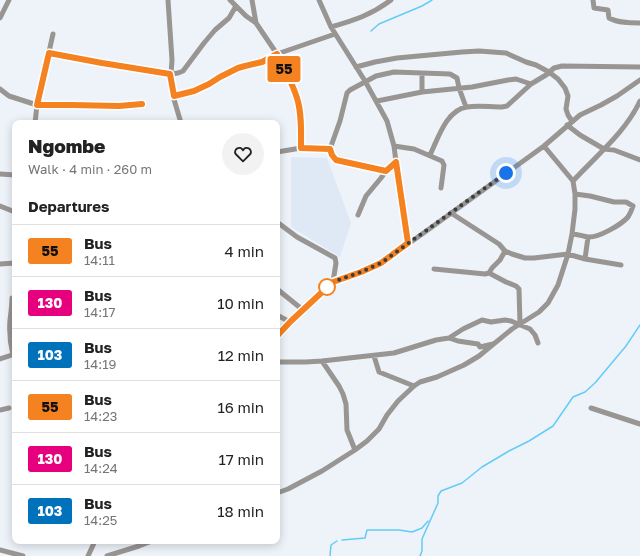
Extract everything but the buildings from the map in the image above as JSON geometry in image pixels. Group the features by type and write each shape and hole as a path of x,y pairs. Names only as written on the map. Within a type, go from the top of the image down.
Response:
{"street":[{"path":"0,18 9,0"},
{"path":"168,0 172,60 170,74 180,120"},
{"path":"230,0 246,16 256,23 277,54 293,86 298,99 301,119 301,148"},
{"path":"252,0 256,23"},
{"path":"319,0 331,28 365,81 387,121 394,146 408,243"},
{"path":"331,28 363,17 381,8 391,0"},
{"path":"593,0 594,8 608,10 609,18 611,19 623,22 640,23"},
{"path":"49,53 170,74 178,73 183,71 215,30 229,18 236,6"},
{"path":"35,120 37,105 53,34"},
{"path":"174,96 194,91 238,68 262,62 277,54 335,34"},
{"path":"356,67 397,58 462,52 506,53 536,65 550,72 558,79 566,88 568,96 566,109 572,121"},
{"path":"430,155 454,112 466,107 507,106 531,84 554,68 562,66 640,67"},
{"path":"386,171 336,160 332,155 330,149 340,121 347,93 350,90 376,76 394,72 450,74 457,78 466,107"},
{"path":"422,74 422,92"},
{"path":"377,101 422,92 472,87 516,79 531,84"},
{"path":"280,333 333,282 381,263 544,146 572,121 585,112 617,96 640,80"},
{"path":"0,89 9,96 37,105 119,106 142,104"},
{"path":"573,181 620,132 635,112 640,101"},
{"path":"567,126 604,149 614,150 640,160"},
{"path":"394,146 414,149 442,161 442,188"},
{"path":"280,492 322,471 367,441 379,429 387,415 398,401 414,386 420,382 437,377 464,365 479,356 512,329 539,312 548,303 558,285 568,254 575,209 575,194 573,181 544,146"},
{"path":"280,152 301,148 330,149"},
{"path":"358,215 366,196 386,171 396,162"},
{"path":"0,174 12,175"},
{"path":"572,234 579,234 588,237 604,234 627,218 633,206 626,202 614,202 575,194"},
{"path":"0,206 12,211"},
{"path":"452,213 512,254 525,258 538,258 568,254 584,259 621,265"},
{"path":"280,224 297,237 335,258 336,263 333,282"},
{"path":"584,259 588,237"},
{"path":"490,273 492,268 506,251"},
{"path":"0,264 12,264"},
{"path":"434,269 485,274 490,273 516,286 519,289 520,324"},
{"path":"280,291 303,310"},
{"path":"12,298 10,344 12,350"},
{"path":"280,317 290,322"},
{"path":"280,362 322,361 394,353 436,340 449,338 482,320 491,322 504,320 520,324 535,335 538,343"},
{"path":"449,338 478,344 480,347 495,344"},
{"path":"0,359 12,356"},
{"path":"374,356 379,372 414,386"},
{"path":"322,361 343,394 346,404 347,430 355,450"},
{"path":"0,410 9,408"},
{"path":"591,408 640,424"},
{"path":"88,556 94,544"},
{"path":"107,556 144,544"},
{"path":"0,550 23,556"}],"shaded area":[{"path":"292,157 327,158 351,223 340,257 291,227"}],"waterway":[{"path":"371,31 379,24 422,6 432,0"},
{"path":"420,556 422,551 422,539 438,503 438,496 441,491 462,483 482,467 553,426 573,397 585,392 595,383 626,346 640,325"},
{"path":"342,540 365,538 367,530 399,530 412,532 422,528 428,521"},
{"path":"330,556 331,545 337,541"}],"bus line":[{"name":"55","path":"142,104 119,106 37,105 49,53 170,74 174,96 194,91 238,68 262,62 277,54 298,99 301,119 301,148 330,149 336,160 386,171 396,162 408,243 381,263 333,282 280,333"}],"route":[{"path":"327,287 333,282 381,263 506,173"}]}
